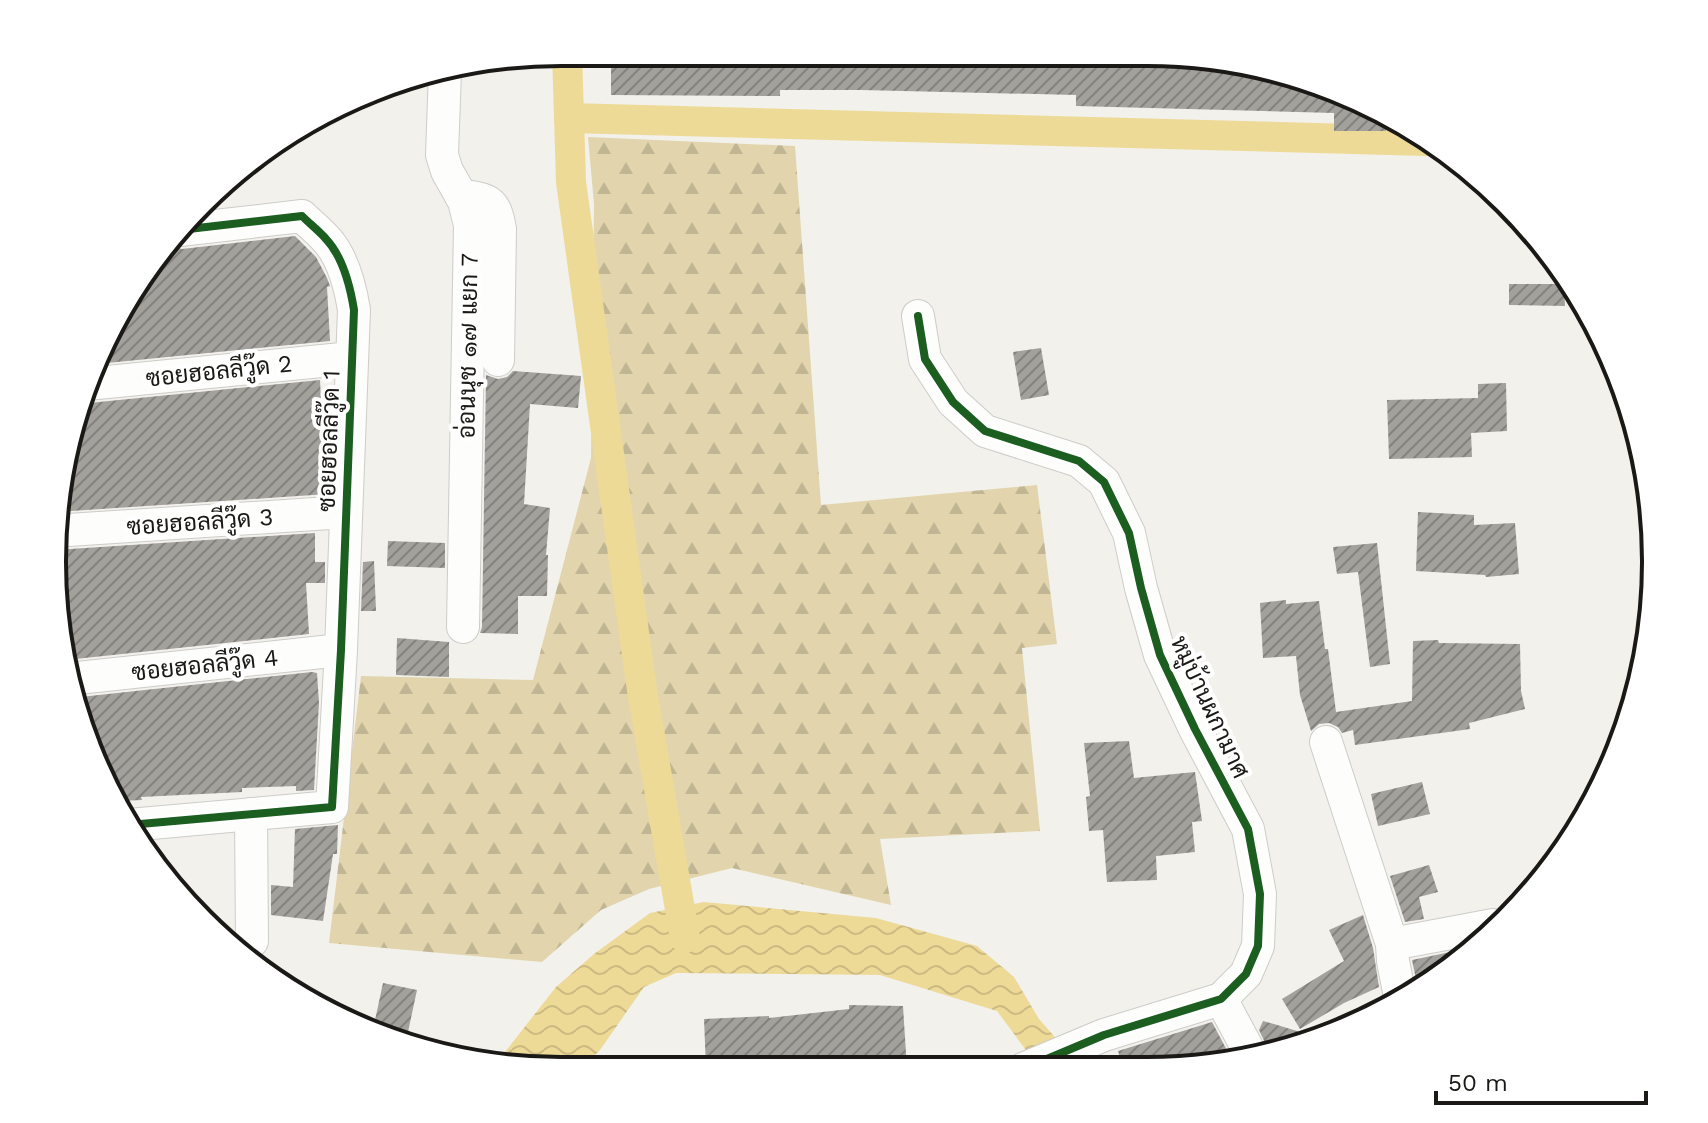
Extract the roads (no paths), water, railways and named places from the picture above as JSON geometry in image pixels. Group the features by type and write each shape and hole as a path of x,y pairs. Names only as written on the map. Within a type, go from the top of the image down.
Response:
{"street":[{"name":"อ่อนนุช ๑๗ แยก 7","path":"445,80 442,155 461,196 470,225 463,627"},
{"path":"461,196 478,198 491,204 497,213 500,229 498,360"},
{"name":"ซอยฮอลลีวู๊ด 1","path":"195,228 302,216 327,239 341,261 354,310 332,807 251,814"},
{"name":"หมู่บ้านผกามาศ","path":"918,316 925,359 953,402 985,431 1079,461 1104,482 1129,533 1160,655 1248,829 1260,894 1258,946 1246,974 1221,999"},
{"name":"ซอยฮอลลีวู๊ด 2","path":"100,383 352,358"},
{"name":"ซอยฮอลลีวู๊ด 3","path":"67,530 346,514"},
{"name":"ซอยฮอลลีวู๊ด 4","path":"80,678 341,650"},
{"path":"1326,742 1392,944 1398,988"},
{"path":"142,824 251,814 252,941"},
{"path":"1392,944 1480,927"},
{"path":"1052,1057 1104,1035 1221,999 1246,1046"}],"water":[{"path":"704,902 876,918 977,946 1014,977 1039,1019 1072,1057 1031,1057 997,1011 880,975 676,973 644,987 593,1057 504,1054 556,987 594,954 650,913"}],"waterway":[{"path":"567,66 571,182 642,690 685,938"},
{"path":"569,118 1407,140"}]}
